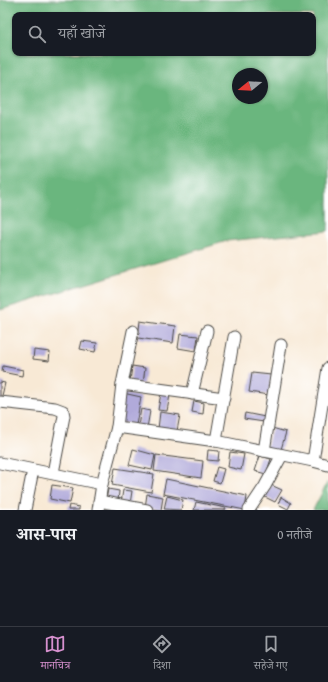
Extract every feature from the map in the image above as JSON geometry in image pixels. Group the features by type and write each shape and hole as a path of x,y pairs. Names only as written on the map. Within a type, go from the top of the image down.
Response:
{"street":[{"path":"133,331 122,384 117,428 98,505 147,510"},
{"path":"192,394 207,331"},
{"path":"216,441 234,337"},
{"path":"264,451 281,345"},
{"path":"313,461 328,368"},
{"path":"122,384 224,398"},
{"path":"0,402 55,408 63,411 64,416 53,473"},
{"path":"117,428 216,441 282,456 313,461 328,466"},
{"path":"249,510 282,456"},
{"path":"0,463 102,484"},
{"path":"26,510 33,470"}],"green space":[{"path":"0,0 328,0 328,231 227,241 0,310"},
{"path":"328,481 328,510 313,510"}],"building":[{"path":"140,321 175,326 173,343 138,338"},
{"path":"180,334 198,336 196,351 178,348"},
{"path":"82,341 97,343 95,352 80,349"},
{"path":"34,350 50,352 49,361 33,359"},
{"path":"3,366 23,370 22,376 2,372"},
{"path":"132,366 145,368 143,384 130,382"},
{"path":"252,373 271,375 269,395 249,392"},
{"path":"0,382 5,383 1,400 0,400"},
{"path":"123,393 141,397 136,425 118,422"},
{"path":"161,393 170,395 167,411 158,410"},
{"path":"194,401 204,403 203,414 192,412"},
{"path":"141,409 150,411 147,428 138,426"},
{"path":"160,412 180,415 177,431 158,429"},
{"path":"245,413 265,417 264,422 244,419"},
{"path":"272,428 286,432 280,453 266,449"},
{"path":"133,449 155,455 152,470 129,465"},
{"path":"208,450 219,451 218,461 207,460"},
{"path":"230,452 244,454 241,470 228,467"},
{"path":"156,455 203,461 201,478 154,471"},
{"path":"260,456 271,459 266,474 255,471"},
{"path":"217,467 224,469 220,483 213,481"},
{"path":"115,468 154,474 151,492 112,485"},
{"path":"166,479 247,496 245,510 163,494"},
{"path":"52,485 73,488 70,503 50,499"},
{"path":"271,485 282,490 275,502 265,497"},
{"path":"108,489 119,491 118,502 106,500"},
{"path":"123,490 132,491 130,504 121,503"},
{"path":"147,494 163,497 161,510 145,508"},
{"path":"167,496 183,500 181,510 164,509"},
{"path":"281,497 291,503 288,509 278,504"},
{"path":"196,502 226,508 225,510 194,510"},
{"path":"69,505 79,507 79,510 68,510"}]}
